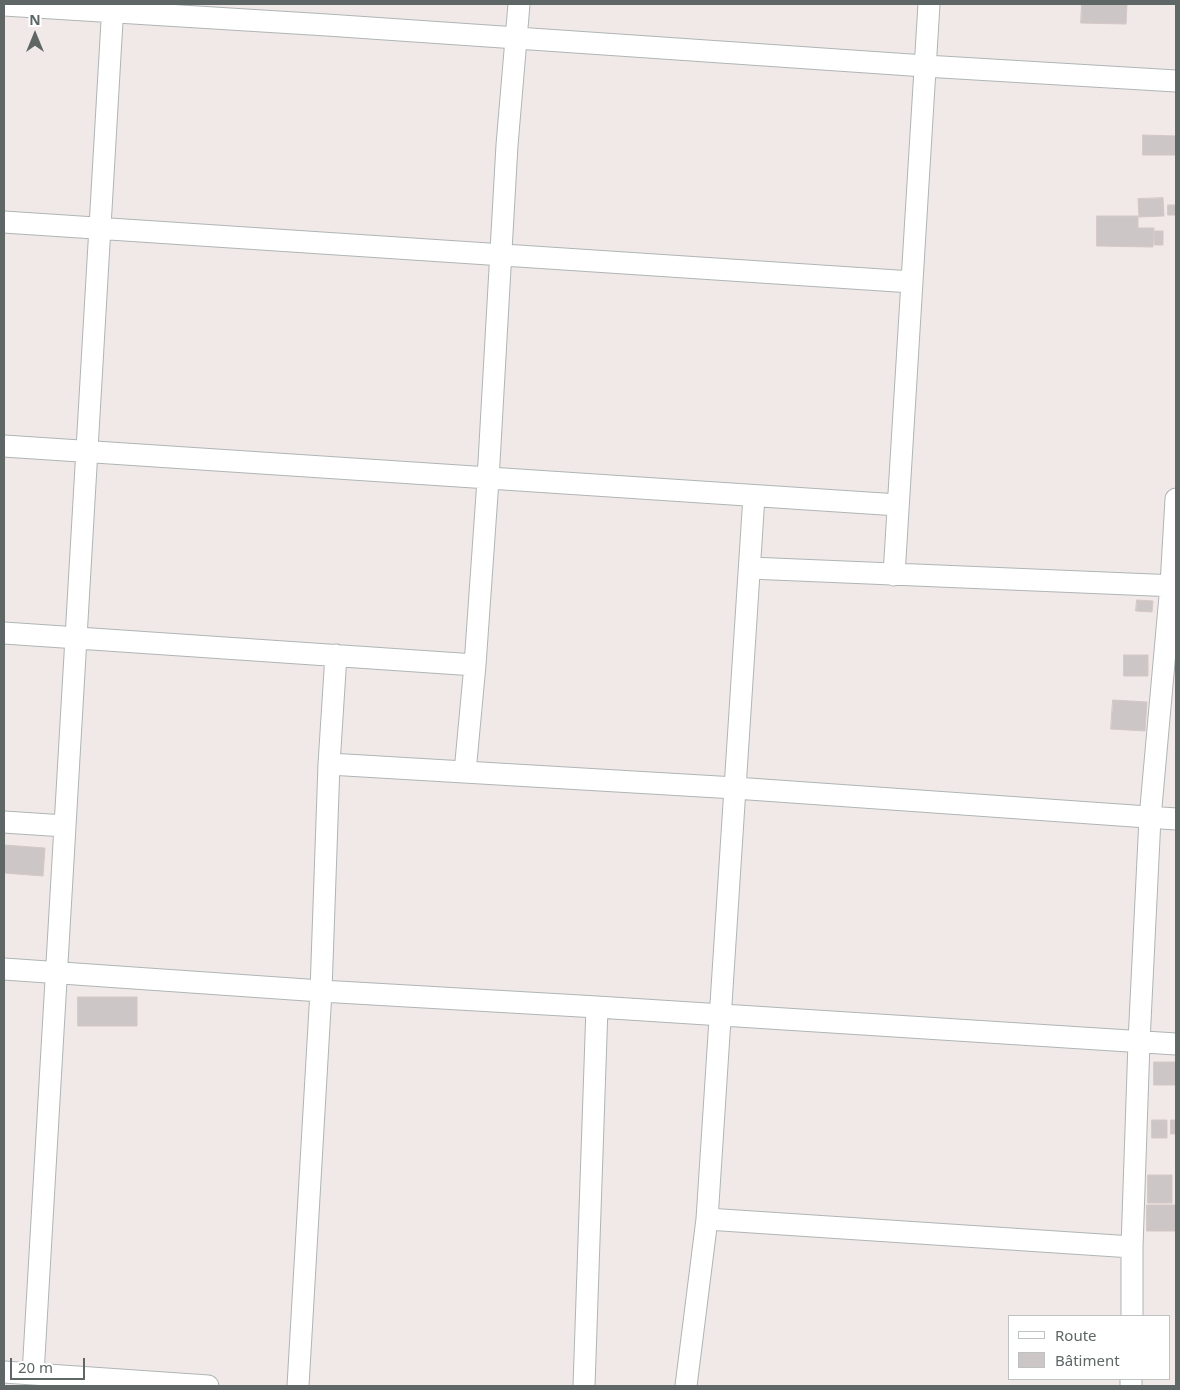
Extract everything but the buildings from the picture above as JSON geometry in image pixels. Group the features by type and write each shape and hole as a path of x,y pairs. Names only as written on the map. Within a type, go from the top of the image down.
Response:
{"street":[{"path":"466,772 488,480 507,145 519,4"},
{"path":"894,575 929,4"},
{"path":"4,6 112,8 517,39 1176,81"},
{"path":"33,1374 112,8"},
{"path":"4,222 912,282"},
{"path":"4,446 488,480 898,506"},
{"path":"686,1386 707,1219 754,496"},
{"path":"1132,1315 1132,1248 1150,818 1174,586 1176,499"},
{"path":"750,568 1174,586"},
{"path":"4,633 475,665"},
{"path":"298,1386 321,991 329,764 336,655"},
{"path":"329,764 735,788 1176,820"},
{"path":"4,822 65,826"},
{"path":"4,969 321,991 720,1014 1176,1044"},
{"path":"584,1386 597,1007"},
{"path":"707,1219 1132,1248"},
{"path":"4,1372 208,1386"}]}
